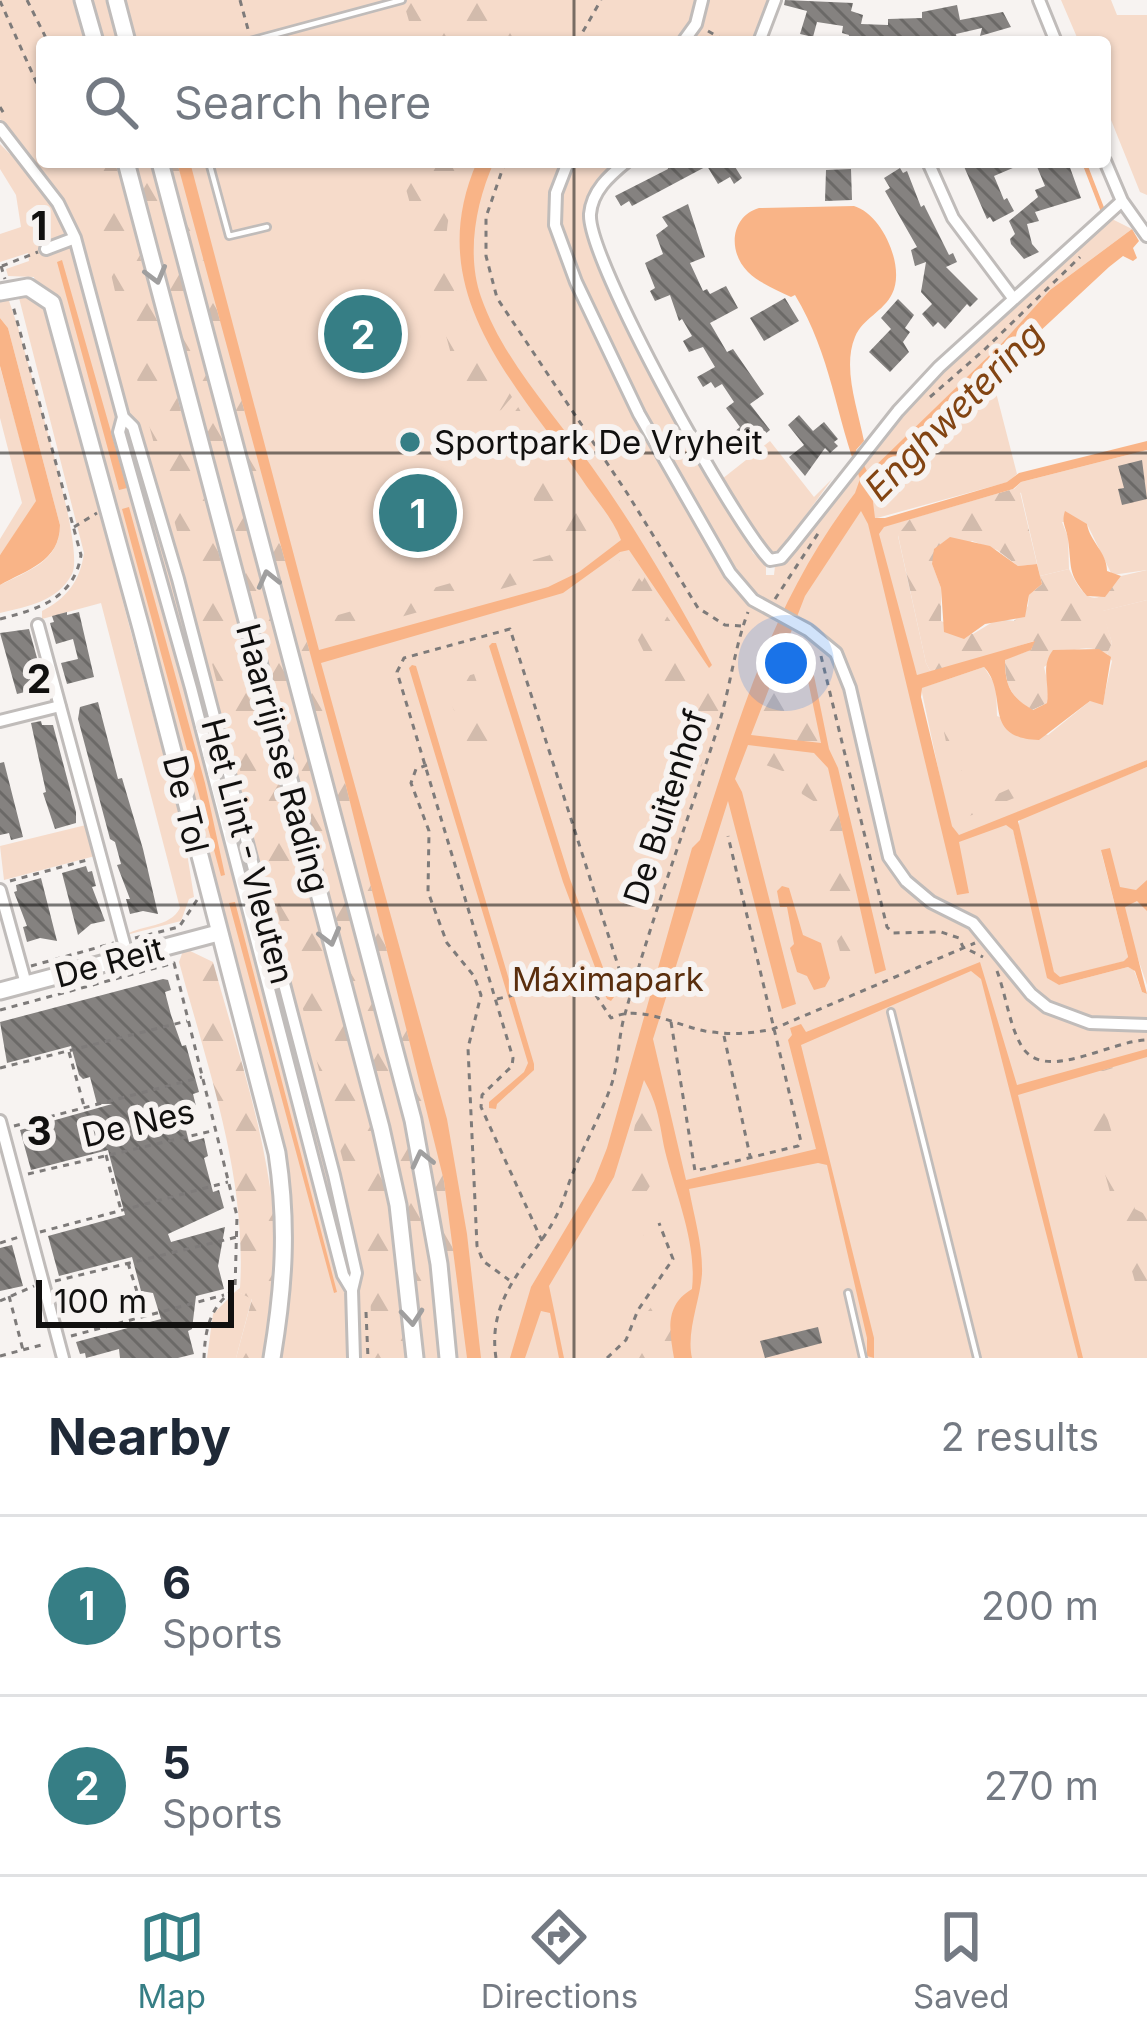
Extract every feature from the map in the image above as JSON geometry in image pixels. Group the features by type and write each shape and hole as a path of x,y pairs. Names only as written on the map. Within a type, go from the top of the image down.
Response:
{"main road":[{"path":"83,0 93,36"},
{"path":"116,0 125,36"},
{"name":"Haarrijnse Rading","path":"128,168 381,1128 398,1205 415,1358"},
{"name":"Haarrijnse Rading","path":"162,168 413,1120 440,1264 448,1358"},
{"name":"De Tol","path":"4,291 28,287 52,303 277,1154 285,1206 285,1281 272,1358"},
{"name":"De Reit","path":"0,991 218,934"}],"street":[{"path":"687,36 702,0"},
{"path":"761,36 775,0"},
{"path":"1039,0 1054,36"},
{"name":"Het Lint - Vleuten","path":"0,128 58,203 75,238 123,417 119,432 191,688 317,1178 352,1290"},
{"path":"566,168 556,193 555,225 576,282 638,414 730,573 753,601 808,630 836,652 850,688 889,857 906,881 931,902 973,923 1047,1007 1090,1024 1147,1025"},
{"path":"621,168 595,196 590,225 669,397 750,535 770,560 782,558 911,397 1122,201"},
{"path":"931,168 953,218 1013,298"},
{"path":"1108,168 1122,201 1147,236"},
{"path":"46,249 75,238"},
{"name":"Het Lint - Vleuten","path":"123,417 134,427 178,579 334,1174 356,1274 352,1290 354,1358"},
{"path":"139,501 152,494"},
{"path":"163,583 178,579"},
{"path":"38,625 128,958"},
{"path":"191,688 206,685"},
{"path":"0,721 60,706"},
{"path":"240,887 258,882"},
{"path":"0,887 26,984"},
{"path":"269,993 285,990"},
{"path":"1,1125 63,1358"},
{"path":"317,1178 334,1174"}],"lane":[{"path":"267,36 402,0"},
{"path":"211,168 230,236 267,227"},
{"path":"891,1012 977,1358"},
{"path":"848,1293 862,1358"}],"path":[{"path":"27,0 45,36"},
{"path":"240,0 247,36"},
{"path":"580,36 601,0"},
{"path":"0,1 36,82"},
{"path":"696,24 717,36"},
{"path":"504,168 486,217 486,256 497,298 509,321 627,493 698,608 714,620 741,629 753,601"},
{"path":"911,397 933,395 1091,246"},
{"path":"0,619 49,604 74,580 81,555 4,291 1,266 46,249"},
{"path":"74,526 106,511"},
{"path":"769,612 820,530"},
{"name":"De Buitenhof","path":"496,1358 498,1315 511,1281 556,1221 576,1157 612,1083 625,1011 658,898 734,678 739,636 753,601"},
{"path":"542,1241 482,1106 482,1095 512,1066 514,1058 397,672 404,658 510,629 588,881 624,984 632,994"},
{"path":"427,764 416,769 412,784 428,831 428,892 447,943 480,986 480,1008 468,1048 477,1246 483,1261 511,1281"},
{"path":"671,1022 695,1171 801,1142 728,836"},
{"path":"0,887 100,856"},
{"path":"497,999 577,980 587,982 611,1018 625,1011 745,1035 773,1029 988,938"},
{"path":"0,1010 174,963 218,1130 239,1237 235,1288 205,1331 204,1358"},
{"path":"480,986 492,983"},
{"path":"0,1068 188,1021"},
{"path":"724,1033 750,1157"},
{"path":"68,1050 85,1108"},
{"path":"1,1125 203,1076"},
{"name":"De Nes","path":"15,1178 218,1130"},
{"path":"106,1153 121,1210"},
{"path":"0,1243 230,1182"},
{"path":"607,1358 626,1340 638,1310 673,1258 659,1223"},
{"path":"0,1301 44,1283 239,1237"},
{"path":"128,1261 145,1317"},
{"path":"9,1294 23,1349"},
{"path":"0,1356 226,1295"}],"green space":[{"name":"Máximapark","path":"0,0 770,0 754,36 36,36 36,168 610,168 587,202 587,227 596,256 753,553 766,565 766,575 774,575 775,566 856,467 860,479 879,490 992,377 1017,474 1008,482 877,518 884,526 910,519 898,536 932,674 917,675 915,669 911,682 950,824 921,688 984,667 996,686 997,716 1048,735 1090,701 1103,702 1112,643 1102,611 1147,600 1147,760 959,836 952,826 954,840 1006,822 1013,829 1048,978 1059,985 1128,967 1147,994 1147,1358 255,1358 269,1309 270,1162 175,786 119,587 183,828 194,897 181,921 126,935 170,919 180,908 101,603 42,619 42,611 71,588 84,553 18,294 40,302 34,277 8,276 6,269 29,261 28,253 0,262 0,234 21,227 16,195 0,169 0,144 10,154 0,119"},
{"path":"531,0 516,36 413,36 404,4"},
{"path":"1061,0 1111,0 1117,15 1147,15 1147,195 1140,192 1111,120 1111,36 1076,36"},
{"path":"86,168 117,168 375,1144 393,1230 406,1358 372,1358 370,1281 356,1210 124,330"},
{"path":"134,168 155,168 411,1140 429,1240 442,1358 422,1358 413,1258 380,1097"},
{"path":"169,168 179,168 346,786 444,1181 467,1358 455,1358 433,1179"},
{"path":"400,168 461,168 448,224 448,266 468,325 512,397 501,410 469,420"},
{"path":"1108,217 1132,229 1050,290 868,474 860,461 913,399"},
{"path":"0,301 9,301 18,327 64,495 74,557 72,574 58,591 0,613 0,585 48,557 59,538 60,525 8,328 0,318"},
{"path":"0,367 37,501 0,555 0,539 22,503 0,418"},
{"path":"519,406 606,535 533,580 336,635 331,617 550,555 510,418"},
{"path":"770,441 814,497 832,479 777,555 763,549 722,479"},
{"path":"1147,450 1147,570 1112,575 1087,524 1062,522 1068,537 1069,569 1040,576 1021,493 1013,490 1021,482"},
{"path":"1013,489 1020,492 1037,564 1018,566 997,550 972,541 932,564 941,588 941,621 973,634 996,620 1014,621 1028,606 1029,595 1042,584 1040,576 1069,569 1092,598 1105,593 1121,576 1147,570 1147,600 1103,611 1112,643 1107,654 1090,648 1074,650 1044,667 1047,703 1032,710 1010,689 1005,659 1031,650 1034,641 932,674 898,535 910,519"},
{"path":"620,552 642,582 646,575 658,594 655,600 726,697 701,767 631,626 637,619 654,619 639,595 631,599 615,594"},
{"path":"789,636 807,645 821,744 750,736"},
{"path":"474,674 501,751 468,745 443,683"},
{"path":"944,706 973,805 1077,759 1079,772 962,819 944,732"},
{"path":"747,745 814,753 828,768 861,910 858,977 848,979 837,941 846,929 834,920 845,914 842,901 827,901 816,870 834,868 825,842 815,840 810,828 815,802 802,794 796,776 763,764 745,752"},
{"path":"1147,767 1147,985 1101,851 1128,957 1060,978 1054,973 1018,831 1020,818"},
{"path":"86,825 95,856 4,880 0,846"},
{"path":"184,948 213,962 267,1168 276,1252 275,1295 261,1358 236,1358 252,1299 236,1291 240,1288 241,1246 238,1205 213,1083 179,962"},
{"path":"1147,1057 1147,1061 1094,1074 1135,1209 1147,1215 1147,1325 1078,1077"},
{"path":"644,1079 658,1111 662,1142 657,1172 639,1202 643,1217 657,1210 661,1216 644,1236 638,1221 620,1226 623,1199 607,1195 627,1166"},
{"path":"666,1290 678,1297 671,1309 674,1358 620,1358 642,1318"},
{"path":"236,1291 252,1298 236,1358 207,1358 213,1314"}],"water":[{"path":"179,168 192,168 319,650 548,587 579,572 621,540 503,368 467,292 460,251 463,208 475,168 492,168 478,211 474,246 477,280 491,320 516,364 625,515 712,665 709,668 629,550 563,593 321,663 447,1119 467,1234 481,1358 467,1358 444,1181 346,786"},
{"name":"Enghwetering","path":"854,206 882,230 896,270 892,294 858,331 851,349 852,389 864,441 856,450 868,473 1050,290 1132,229 1139,241 1133,248 1137,258 1123,256 1109,267 965,401 879,490 873,502 875,518 885,518 1007,482 1019,473 1147,441 1147,450 1021,482 1013,489 884,527 879,534 917,675 1035,641 1031,650 1005,660 1010,690 1033,710 1047,703 1046,669 1053,650 1099,649 1111,657 1103,705 1090,701 1039,740 1009,732 984,667 922,688 921,697 952,826 959,835 1147,760 1147,767 1018,821 1054,972 1060,977 1128,957 1101,850 1110,848 1120,887 1136,890 1147,880 1147,911 1137,901 1125,907 1147,994 1128,967 1059,985 1047,978 1013,830 1006,825 959,842 969,893 957,895 868,524 861,511 805,596 751,735 821,743 807,676 811,661 886,970 875,974 828,768 814,753 748,745 735,779 796,1004 782,1009 728,801 653,1039 686,1180 816,1149 788,1040 790,1028 801,1024 806,1032 980,962 1017,1085 1147,1049 1147,1057 1018,1095 1083,1358 1078,1358 981,979 971,971 801,1045 874,1338 874,1358 867,1356 867,1338 827,1165 818,1163 689,1189 702,1274 692,1327 692,1358 674,1358 671,1319 677,1302 692,1289 693,1271 658,1115 644,1080 614,1177 549,1286 564,1358 559,1358 550,1313 541,1311 525,1358 510,1358 531,1287 594,1181 607,1148 692,848 700,840 762,659 802,574 860,479 807,318 795,295 763,283 741,264 735,235 743,218 759,208"},
{"path":"62,260 127,488 119,490 57,262"},
{"path":"0,318 8,328 60,525 48,556 0,585 0,555 36,501 0,366"},
{"path":"129,507 205,783 225,875 221,876 122,509"},
{"path":"1065,511 1087,524 1107,571 1121,576 1105,597 1087,596 1073,575"},
{"path":"950,537 990,546 1018,566 1037,564 1042,584 1029,595 1025,617 985,624 964,639 944,632 941,588 932,564 934,549"},
{"path":"496,643 570,879 614,997 611,1001 563,882 489,646"},
{"path":"412,665 534,1064 534,1070 496,1109 489,1108 489,1102 528,1063 409,668"},
{"path":"782,886 789,888 803,935 821,943 830,978 825,987 814,990 807,976 797,972 787,907 780,907 777,891"},
{"path":"235,902 337,1292 334,1293 229,903"}],"building":[{"path":"785,0 853,3 851,11 863,15 861,24 888,25 888,19 922,18 922,12 957,5 960,20 1003,12 1011,27 980,36 982,28 956,36 849,36 842,33 843,26 817,22 813,36 809,36 800,34 807,11 784,5"},
{"path":"703,168 632,206 629,201 621,206 615,196 668,169"},
{"path":"708,168 736,168 742,178 734,184 730,177 718,184"},
{"path":"900,168 907,171 949,255 953,253 957,262 946,267 978,299 970,307 967,304 945,329 938,322 933,327 922,314 932,304 921,292 926,262 915,266 911,250 917,247 885,191 890,188 884,178"},
{"path":"965,168 1013,168 994,176 1014,211 993,222 987,219"},
{"path":"1038,168 1070,168 1081,198 1035,212 1039,221 1027,224 1039,252 1024,259 1011,244 1015,234 1009,221 1038,197 1035,190 1045,186"},
{"path":"851,169 852,200 825,201 826,170"},
{"path":"688,204 705,257 690,263 703,291 710,294 726,286 738,308 710,323 727,352 733,349 764,394 750,404 770,430 753,444 747,437 739,443 732,434 740,427 726,408 734,402 722,384 715,388 711,382 703,387 697,377 715,367 703,347 689,352 683,341 692,336 679,321 670,295 655,301 650,291 655,288 645,263 663,254 656,235 668,226 662,217"},
{"path":"785,298 799,321 764,341 750,318"},
{"path":"898,299 914,315 903,342 909,352 890,372 869,352 891,329 881,318"},
{"path":"799,415 813,431 824,422 838,439 834,442 838,446 830,453 825,448 805,476 789,457 804,445 788,425"},
{"path":"1142,460 1147,499 1122,505 1118,489 1124,488 1118,466"},
{"path":"79,612 94,677 67,684 61,663 78,659 73,639 56,644 50,623 52,616"},
{"path":"29,629 45,687 17,694 0,633"},
{"path":"98,702 158,914 130,914 126,899 130,899 117,865 121,864 78,719 80,707"},
{"path":"31,723 53,725 76,812 76,823 55,829 43,793"},
{"path":"4,762 23,837 11,840 9,833 0,835 0,763"},
{"path":"86,866 92,871 96,886 92,887 105,921 91,924 78,935 62,873"},
{"path":"41,878 57,941 27,942 23,927 27,926 14,892 16,885"},
{"path":"168,980 171,990 165,992 171,1015 182,1046 186,1045 199,1092 193,1094 196,1106 181,1110 189,1142 204,1138 213,1192 219,1190 224,1208 168,1234 171,1242 225,1227 218,1266 224,1289 196,1296 188,1331 194,1354 120,1358 119,1349 86,1358 76,1342 161,1319 153,1293 141,1291 132,1257 59,1276 48,1236 125,1215 108,1150 31,1170 20,1130 112,1104 97,1104 90,1077 79,1075 71,1046 7,1063 0,1022"},
{"path":"12,1245 23,1286 0,1291 0,1248"},
{"path":"818,1327 822,1343 765,1358 760,1341"}],"waterway":[{"path":"1086,168 1103,211"}],"place":[{"name":"5","path":"363,334"},
{"name":"Sportpark De Vryheit","path":"410,442"},
{"name":"6","path":"418,513"}]}
